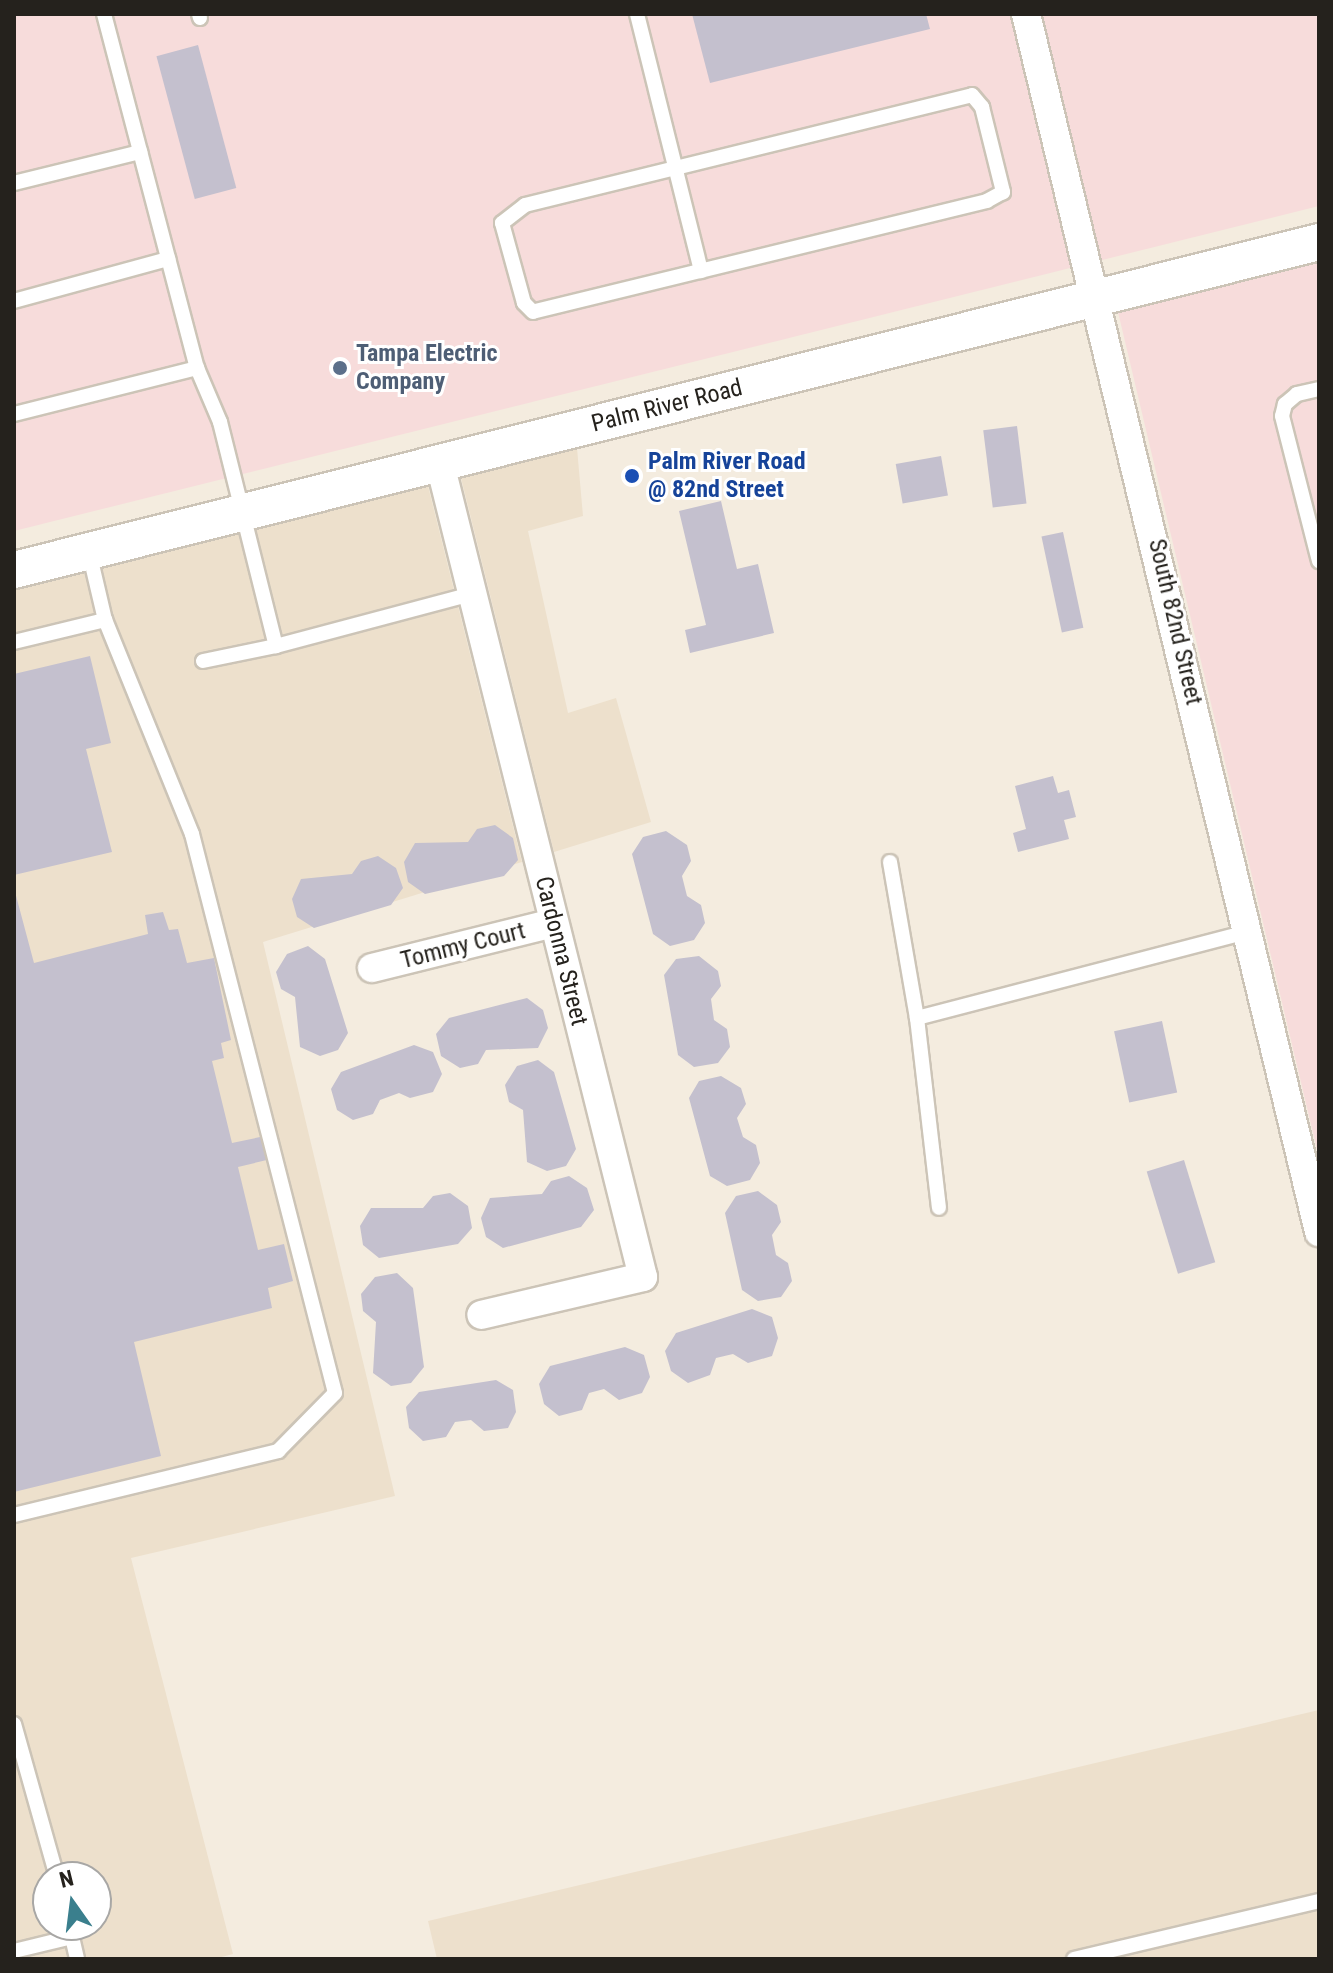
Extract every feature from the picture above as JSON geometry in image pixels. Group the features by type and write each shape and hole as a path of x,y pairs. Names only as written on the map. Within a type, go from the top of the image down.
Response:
{"street":[{"name":"South 82nd Street","path":"1026,14 1098,297 1319,1232"},
{"name":"Palm River Road","path":"14,570 1319,242"},
{"name":"Cardonna Street","path":"440,464 643,1277 481,1315"},
{"name":"Tommy Court","path":"372,968 554,923"}],"lane":[{"path":"104,14 197,368 220,422 276,646"},
{"path":"637,14 701,271"},
{"path":"972,95 982,107 1003,192 987,201 533,312 524,303 502,223 525,205 677,170 972,95"},
{"path":"14,183 140,152"},
{"path":"14,301 168,259"},
{"path":"14,414 197,368"},
{"path":"1319,389 1297,394 1285,404 1282,416 1319,561"},
{"path":"14,1515 278,1451 335,1393 192,834 105,620 88,551"},
{"path":"203,661 276,646 472,594"},
{"path":"14,642 105,620"},
{"path":"890,862 917,1018 939,1208"},
{"path":"917,1018 1248,932"},
{"path":"14,1724 53,1861"},
{"path":"1074,1959 1319,1901"},
{"path":"14,1951 42,1941"}],"shaded area":[{"name":"Tampa Electric Company","path":"14,14 1319,14 1319,206 14,531"},
{"path":"1319,262 1319,1158 1118,312"},
{"path":"577,448 583,516 528,531 568,713 616,698 651,822 554,852 461,478"},
{"path":"428,486 522,862 263,942 395,1496 131,1558 233,1954 214,1959 14,1959 14,589"},
{"path":"1319,1710 1319,1959 437,1959 428,1921"}],"building":[{"path":"692,14 926,14 930,29 710,83"},
{"path":"198,45 236,188 195,199 156,56"},
{"path":"1017,426 1027,503 993,508 983,430"},
{"path":"941,456 948,495 903,503 896,464"},
{"path":"721,501 737,569 758,564 774,633 690,653 685,630 706,625 679,511"},
{"path":"1063,532 1083,628 1062,632 1041,537"},
{"path":"90,656 111,743 86,749 112,852 14,875 14,674"},
{"path":"1053,776 1058,793 1069,790 1076,817 1064,820 1069,839 1018,852 1013,833 1026,829 1015,786"},
{"path":"495,825 513,838 518,860 504,876 425,894 408,882 404,862 415,843 468,842 477,829"},
{"path":"666,831 687,845 691,861 682,876 687,896 701,905 705,923 694,940 670,946 653,934 632,854 643,837"},
{"path":"378,856 396,868 403,888 391,905 314,928 297,917 292,899 301,879 352,874 361,861"},
{"path":"14,888 34,963 148,934 145,915 163,912 169,930 178,929 187,963 214,958 231,1040 221,1043 224,1058 212,1061 232,1143 265,1136 271,1159 238,1167 258,1250 284,1244 293,1281 268,1288 272,1308 134,1342 161,1456 14,1492"},
{"path":"308,946 325,959 348,1033 338,1050 320,1056 300,1047 295,997 281,989 276,972 287,954"},
{"path":"699,956 718,971 721,986 711,999 714,1020 727,1029 730,1047 718,1063 694,1067 678,1055 664,975 676,959"},
{"path":"527,998 543,1010 548,1028 538,1048 486,1050 478,1064 460,1068 441,1056 436,1034 449,1018"},
{"path":"1162,1021 1177,1092 1129,1103 1114,1031"},
{"path":"414,1045 433,1052 442,1074 433,1092 410,1098 399,1093 380,1100 373,1114 353,1120 337,1110 331,1089 341,1072"},
{"path":"538,1060 554,1072 576,1149 566,1166 547,1171 527,1162 523,1110 509,1102 505,1085 517,1066"},
{"path":"721,1076 741,1088 746,1104 737,1118 743,1137 756,1145 760,1163 750,1180 727,1186 710,1176 689,1098 699,1081"},
{"path":"1184,1160 1215,1262 1178,1274 1147,1171"},
{"path":"569,1176 587,1188 594,1210 581,1227 503,1248 486,1237 481,1218 490,1198 542,1194 551,1181"},
{"path":"758,1191 777,1205 781,1222 772,1235 776,1255 788,1263 792,1281 781,1297 758,1301 742,1290 725,1213 736,1196"},
{"path":"450,1193 468,1206 472,1228 458,1244 379,1258 363,1245 360,1226 371,1208 423,1208 433,1196"},
{"path":"397,1273 413,1288 424,1367 411,1383 391,1386 373,1373 376,1322 363,1311 361,1294 375,1277"},
{"path":"752,1309 772,1317 778,1338 772,1356 748,1363 733,1354 716,1358 710,1375 688,1383 671,1371 665,1351 676,1333"},
{"path":"625,1347 644,1355 650,1377 642,1393 619,1400 604,1389 589,1393 582,1410 559,1416 544,1404 539,1384 550,1366"},
{"path":"496,1380 513,1390 516,1412 508,1428 484,1431 471,1420 455,1422 446,1437 423,1441 409,1428 406,1407 419,1392"}],"place":[{"name":"Tampa Electric Company","path":"340,368"},
{"name":"Palm River Road @ 82nd Street","path":"632,476"}]}
